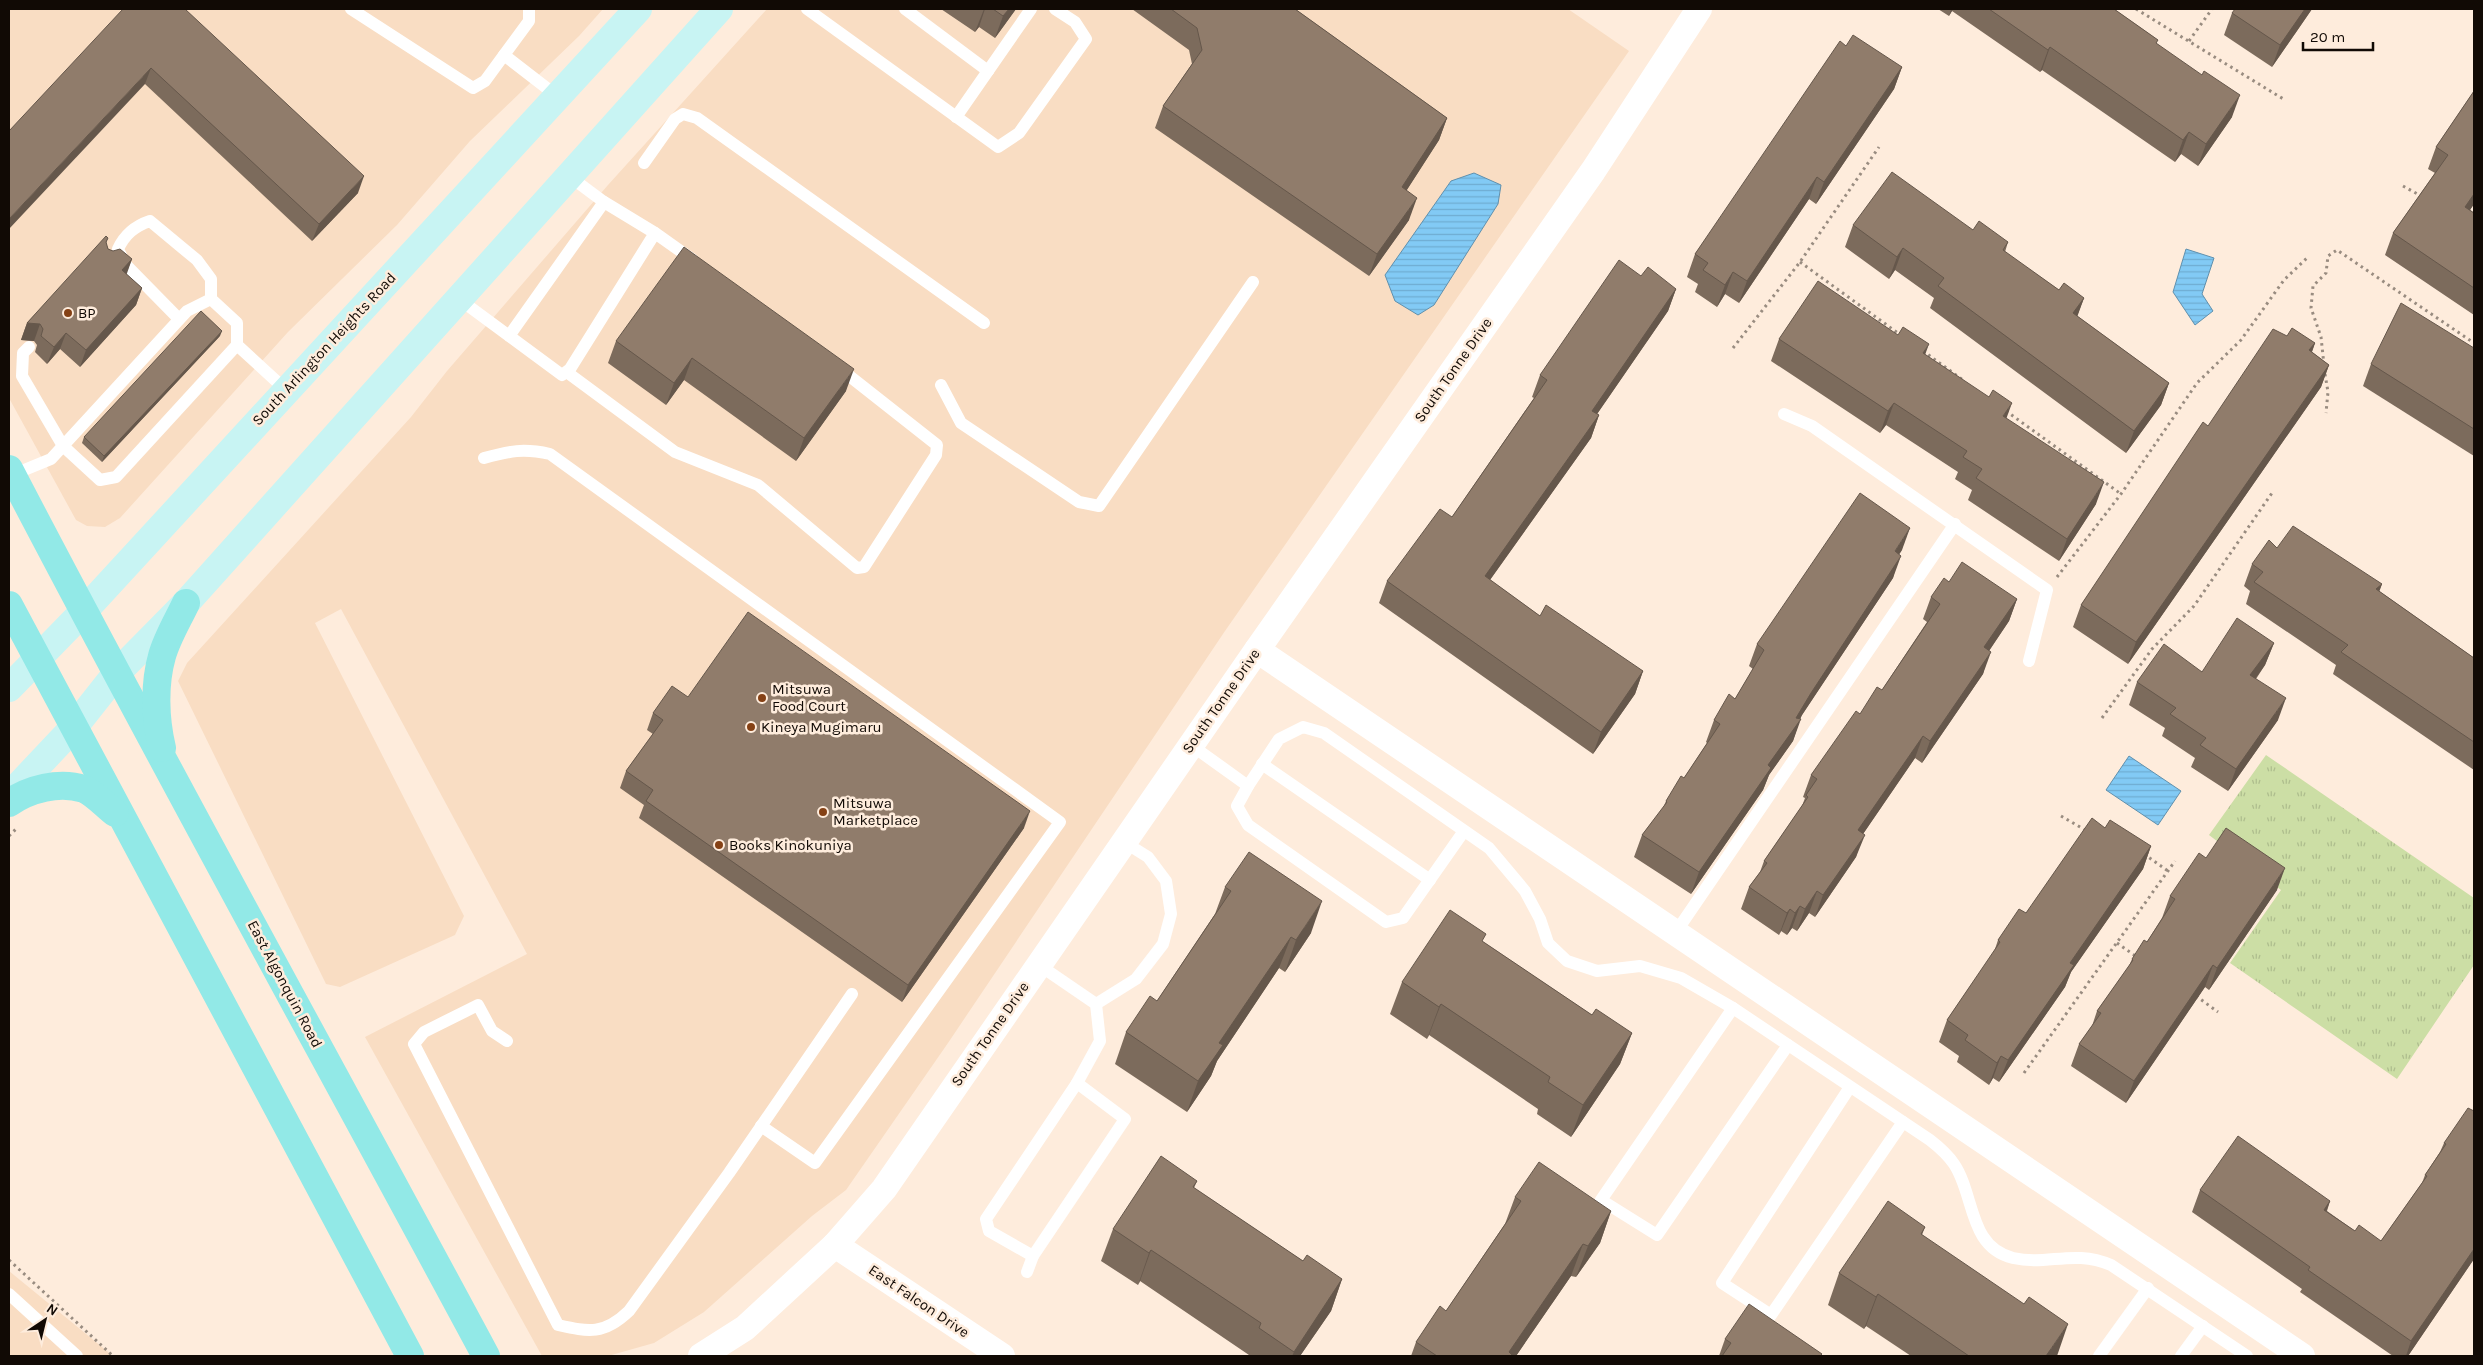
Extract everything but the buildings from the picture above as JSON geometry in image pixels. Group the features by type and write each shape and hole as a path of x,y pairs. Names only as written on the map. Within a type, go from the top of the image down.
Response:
{"main road":[{"name":"South Arlington Heights Road","path":"9,688 83,612 638,9"},
{"path":"9,796 74,727 116,674 186,603 719,9"},
{"name":"East Algonquin Road","path":"10,472 169,773 270,953 486,1356"},
{"path":"169,773 157,728 158,680 162,655 186,603"},
{"path":"9,605 410,1356"},
{"path":"9,803 19,796 58,785 85,790 125,821"}],"street":[{"name":"South Tonne Drive","path":"701,1356 745,1328 836,1246 884,1189 1256,650 1593,171 1700,9"},
{"path":"1256,650 2302,1356"},
{"name":"East Falcon Drive","path":"836,1246 1002,1356"}],"lane":[{"path":"351,9 473,88 486,81 529,21 529,9"},
{"path":"808,9 998,146 1018,133 1086,39 1075,22 1055,9"},
{"path":"905,9 988,71"},
{"path":"956,117 1031,9"},
{"path":"504,56 557,96"},
{"path":"644,164 675,119 683,114 696,118 984,323"},
{"path":"569,176 604,202 655,233 706,269"},
{"path":"509,336 604,202"},
{"path":"108,260 135,226 150,220 196,260 211,279 210,298"},
{"path":"459,300 562,375 568,373 655,233"},
{"path":"118,249 124,264 179,319"},
{"path":"941,385 961,423 1079,502 1099,506 1253,282"},
{"path":"10,472 52,459 187,310 210,298"},
{"path":"29,347 23,353 22,376 63,446 100,480 116,477 237,345 237,323 210,298"},
{"path":"237,345 286,390"},
{"path":"568,373 675,452 758,485 857,568 864,567 936,455 937,445 829,359"},
{"path":"1784,414 1812,426 2047,590 2029,661"},
{"path":"484,458 512,450 527,449 550,454 1060,822 815,1163 761,1126"},
{"path":"1676,932 1955,524"},
{"path":"1464,831 1403,918 1386,922 1248,825 1237,806 1262,764 1280,739 1303,727 1324,733 1489,848 1525,891 1540,919 1548,943 1566,961 1597,971 1640,966 1661,970 1681,978 1733,1008 1930,1140 1955,1165 1980,1235 2000,1252 2012,1258 2034,1260 2078,1256 2096,1258 2126,1272 2247,1356"},
{"path":"1191,745 1248,786"},
{"path":"1262,764 1430,880"},
{"path":"1096,1004 1136,979 1163,944 1171,914 1166,881 1148,857 1124,842"},
{"path":"1033,1256 989,1231 986,1219 1077,1083 1100,1041 1096,1004 1039,965"},
{"path":"507,1041 492,1030 478,1005 424,1032 414,1044 558,1324 586,1332 614,1325 629,1311 761,1126 852,994"},
{"path":"1733,1008 1601,1200 1657,1235 1788,1045"},
{"path":"1027,1272 1033,1256 1125,1119 1077,1083"},
{"path":"1850,1086 1722,1284 1771,1315 1903,1122"},
{"path":"2099,1356 2148,1288"},
{"path":"9,1295 77,1356"},
{"path":"2181,1356 2203,1326"}],"path":[{"path":"2136,9 2285,100"},
{"path":"2189,41 2212,9"},
{"path":"1733,348 1800,262 1879,147"},
{"path":"2403,186 2426,198"},
{"path":"2326,413 2328,392 2321,337 2311,308 2313,286 2326,273 2328,256 2337,250 2474,343"},
{"path":"2047,590 2121,494 2197,383 2241,340 2284,280 2307,258"},
{"path":"1800,262 1904,338"},
{"path":"1921,349 1969,384"},
{"path":"2001,407 2121,494"},
{"path":"2102,718 2152,649 2194,606 2272,493"},
{"path":"2061,816 2082,830 2092,832"},
{"path":"2139,850 2168,870"},
{"path":"2024,1073 2175,861"},
{"path":"2117,943 2138,958"},
{"path":"2193,994 2218,1012"},
{"path":"9,1260 113,1356"}],"shaded area":[{"path":"9,9 603,9 579,36 470,141 397,225 288,332 120,518 105,527 87,526 76,520 9,398"},
{"path":"767,9 1568,9 1629,51 1225,631 948,1043 846,1190 812,1216 704,1312 654,1343 608,1356 542,1356 365,1037 527,954 341,609 315,623 464,916 455,935 340,987 326,984 178,681 187,663 411,417 447,371 608,185"},
{"path":"9,1271 113,1356 9,1356"}],"green space":[{"path":"2266,755 2474,898 2474,965 2397,1079 2230,963 2281,890 2209,835"}],"water":[{"path":"1474,173 1501,185 1498,204 1434,305 1418,315 1395,301 1385,275 1451,181"},
{"path":"2186,249 2214,258 2202,294 2213,311 2195,325 2173,292"},
{"path":"2129,756 2181,791 2158,825 2106,790"}],"place":[{"name":"BP","path":"68,313"},
{"name":"Mitsuwa Food Court","path":"762,698"},
{"name":"Kineya Mugimaru","path":"751,727"},
{"name":"Mitsuwa Marketplace","path":"823,812"},
{"name":"Books Kinokuniya","path":"719,845"}]}
